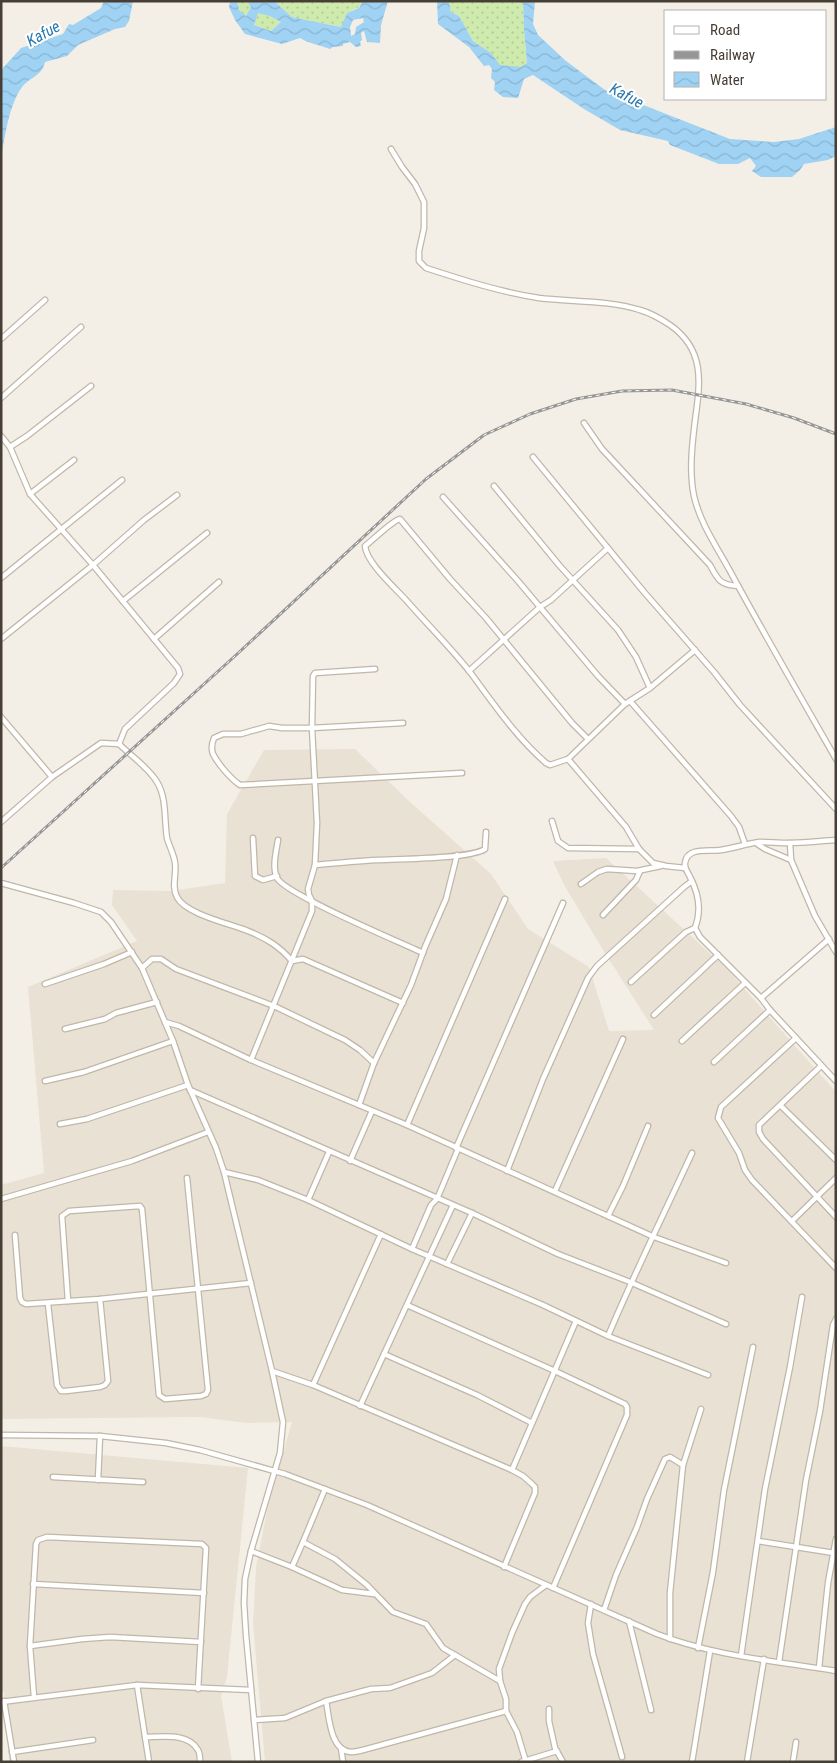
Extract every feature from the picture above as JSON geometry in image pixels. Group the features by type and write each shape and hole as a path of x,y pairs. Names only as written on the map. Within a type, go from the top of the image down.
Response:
{"street":[{"path":"391,148 402,167 416,184 424,202 424,228 419,260 426,268 487,288 539,298 640,309 657,317 684,338 692,350 700,379 692,470 694,496 701,517 836,758"},
{"path":"1,339 45,300"},
{"path":"1,398 81,327"},
{"path":"10,447 91,386"},
{"path":"584,423 602,449 710,565 717,579 726,586 738,586"},
{"path":"1,436 10,447 30,494 93,565 178,668 180,674 174,683 125,730 119,744"},
{"path":"533,458 740,705 836,809"},
{"path":"30,494 74,460"},
{"path":"1,578 122,480"},
{"path":"494,486 572,580 618,630 636,657 650,688"},
{"path":"1,639 93,565 144,520 177,496"},
{"path":"443,496 518,580 598,676 625,704"},
{"path":"588,739 572,723 464,592 450,579 400,519 394,521 365,546 367,553 384,577 425,620 469,671 510,725 550,765 568,760 625,704 650,688 695,650"},
{"path":"123,601 207,533"},
{"path":"469,671 608,548"},
{"path":"154,638 219,582"},
{"path":"251,1060 311,916 312,902 308,889 315,865 317,823 312,728 315,673 376,669"},
{"path":"630,701 731,816 746,844"},
{"path":"1,717 52,777"},
{"path":"403,722 312,728 269,726 241,734 223,734 214,738 212,748 213,754 229,776 240,785 462,773"},
{"path":"1,822 52,777 101,743 119,744 152,775 160,786 168,840 175,864 174,878 177,898 188,908 215,920 248,931 268,941 280,948 292,961"},
{"path":"568,760 626,827 640,849 653,863 662,866 685,868"},
{"path":"552,821 558,841 568,848 640,849"},
{"path":"315,865 475,853 484,849 486,832"},
{"path":"253,838 255,876 263,880 277,876"},
{"path":"278,840 275,860 277,876 283,885 312,902 423,953"},
{"path":"836,840 756,843 721,850 695,852 686,858 685,868 697,895 700,911 695,928 705,944 761,998 836,1081"},
{"path":"756,843 791,860"},
{"path":"790,843 791,860 815,916 836,952"},
{"path":"359,1105 374,1063 403,1003 446,899 458,855"},
{"path":"582,884 598,872 606,869 640,871 662,866"},
{"path":"603,915 636,880 640,871"},
{"path":"507,1171 543,1079 588,978 597,966 684,886 692,881"},
{"path":"1,883 101,912 111,922 142,968 173,1041 189,1088 224,1172 283,1422 283,1435 275,1472 250,1551 244,1603 258,1762"},
{"path":"406,1125 505,899"},
{"path":"412,1249 431,1205 437,1199 457,1148 563,903"},
{"path":"631,982 686,932 695,928"},
{"path":"761,998 828,939"},
{"path":"297,948 303,959"},
{"path":"44,984 104,964 132,952"},
{"path":"654,1015 718,955"},
{"path":"142,968 152,959 157,958 176,969 274,1006 345,1040 374,1063"},
{"path":"292,961 303,959 403,1003"},
{"path":"682,1040 745,984"},
{"path":"64,1029 105,1019 116,1013 157,1002"},
{"path":"714,1062 770,1010"},
{"path":"164,1022 178,1026 251,1060 406,1125 654,1237 726,1263"},
{"path":"796,1038 721,1107 717,1115 752,1180 836,1268"},
{"path":"555,1191 623,1039"},
{"path":"45,1081 84,1072 173,1041"},
{"path":"821,1066 759,1125 760,1136 836,1216"},
{"path":"60,1124 87,1119 189,1088 329,1152 452,1204 558,1254 630,1282 726,1324"},
{"path":"781,1106 836,1160"},
{"path":"350,1161 372,1111"},
{"path":"608,1216 648,1126"},
{"path":"1,1199 132,1161 208,1132"},
{"path":"308,1200 329,1152"},
{"path":"608,1336 630,1282 654,1237 692,1153"},
{"path":"224,1172 258,1180 308,1200 412,1249 608,1336 708,1375"},
{"path":"68,1301 62,1216 69,1211 140,1206 159,1395 165,1399 206,1394 208,1390 187,1178"},
{"path":"792,1221 836,1178"},
{"path":"360,1406 430,1256 452,1204"},
{"path":"447,1264 472,1213"},
{"path":"313,1385 381,1234"},
{"path":"15,1235 20,1298 26,1304 100,1300 250,1283"},
{"path":"740,1656 765,1489 802,1297"},
{"path":"48,1304 57,1385 61,1391 66,1391 100,1387 108,1381 100,1300"},
{"path":"407,1305 625,1404 627,1411 553,1588"},
{"path":"512,1470 576,1321"},
{"path":"779,1662 796,1548 835,1321"},
{"path":"698,1648 713,1572 726,1479 753,1347"},
{"path":"384,1354 477,1395 532,1423"},
{"path":"272,1371 313,1385 512,1470 532,1484 535,1493 504,1567"},
{"path":"670,1639 670,1593 683,1465 701,1409"},
{"path":"1,1435 100,1436 166,1443 200,1450 275,1472 367,1505 670,1639 698,1648 836,1671"},
{"path":"98,1480 100,1436"},
{"path":"604,1610 616,1575 665,1459 670,1457 683,1465"},
{"path":"53,1477 143,1482"},
{"path":"292,1567 325,1489"},
{"path":"34,1697 30,1646 33,1584 36,1544 38,1540 43,1538 202,1544 206,1548 198,1688"},
{"path":"819,1668 828,1583 836,1539"},
{"path":"303,1542 335,1559 367,1585 393,1612 426,1624 443,1648 500,1681"},
{"path":"758,1542 834,1553"},
{"path":"250,1551 292,1567 342,1590 374,1594"},
{"path":"33,1584 204,1593"},
{"path":"546,1585 530,1597 525,1604 499,1669 506,1711 518,1732 524,1761 557,1750"},
{"path":"591,1604 588,1623 593,1654 622,1757"},
{"path":"629,1621 651,1710"},
{"path":"30,1646 110,1637 201,1642"},
{"path":"692,1762 710,1650"},
{"path":"254,1720 285,1718 326,1701 371,1689 390,1688 432,1673 455,1655"},
{"path":"746,1762 764,1659"},
{"path":"14,1762 2,1702 137,1685 251,1690"},
{"path":"137,1685 149,1762"},
{"path":"326,1701 334,1738 341,1748 343,1762"},
{"path":"548,1710 557,1750 563,1762"},
{"path":"341,1748 350,1752 363,1750 506,1711"},
{"path":"145,1737 181,1738 192,1743 198,1750 200,1762"},
{"path":"12,1752 93,1740"},
{"path":"793,1762 796,1742"}],"shaded area":[{"path":"355,749 410,802 491,874 528,929 589,967 609,1031 654,1030 564,885 553,861 606,858 727,969 836,1092 836,1762 265,1762 253,1624 256,1567 269,1501 292,1422 246,1423 200,1417 1,1419 1,1185 44,1173 28,987 137,941 112,905 113,890 171,891 225,883 227,814 264,750"},
{"path":"1,1446 248,1468 227,1677 221,1696 232,1762 9,1762 4,1692 1,1692"}],"green space":[{"path":"237,1 247,1 251,7 246,17 239,10"},
{"path":"274,1 363,1 359,7 347,13 342,27 292,17"},
{"path":"449,1 523,1 527,63 521,68 499,65 491,53 473,41 459,16 451,12"},
{"path":"258,12 281,22 271,31 254,25"}],"water":[{"path":"104,1 133,1 129,21 125,27 115,29 78,45 67,56 45,62 39,73 22,87 18,94 8,121 1,158 1,71 21,48 63,34 69,24 73,25 101,8"},
{"path":"230,1 237,1 239,10 246,16 251,7 247,1 274,1 292,17 341,27 347,13 359,8 363,1 388,1 381,25 380,43 367,42 364,31 361,33 361,46 356,47 350,42 330,49 300,38 282,44 245,34 229,7","holes":["258,13 270,16 281,22 271,31 254,25","363,18 364,22 356,27 355,34 351,36 350,27 353,20"]},
{"path":"437,1 449,1 451,12 459,16 473,41 491,53 500,65 521,67 527,63 523,1 535,1 533,24 538,35 566,61 605,90 730,139 774,142 799,139 836,127 836,156 828,160 804,164 792,177 761,177 752,171 756,166 750,158 738,164 719,164 670,145 668,141 620,130 533,75 524,79 518,98 503,97 494,90 495,82 491,78 492,69 489,65 484,66 469,47 438,24"}],"railway":[{"path":"1,868 235,656 426,479 484,435 530,414 576,399 622,391 672,390 746,404 794,418 836,434"}],"water label":[{"name":"Kafue","path":"43,33"},
{"name":"Kafue","path":"627,95"}]}
